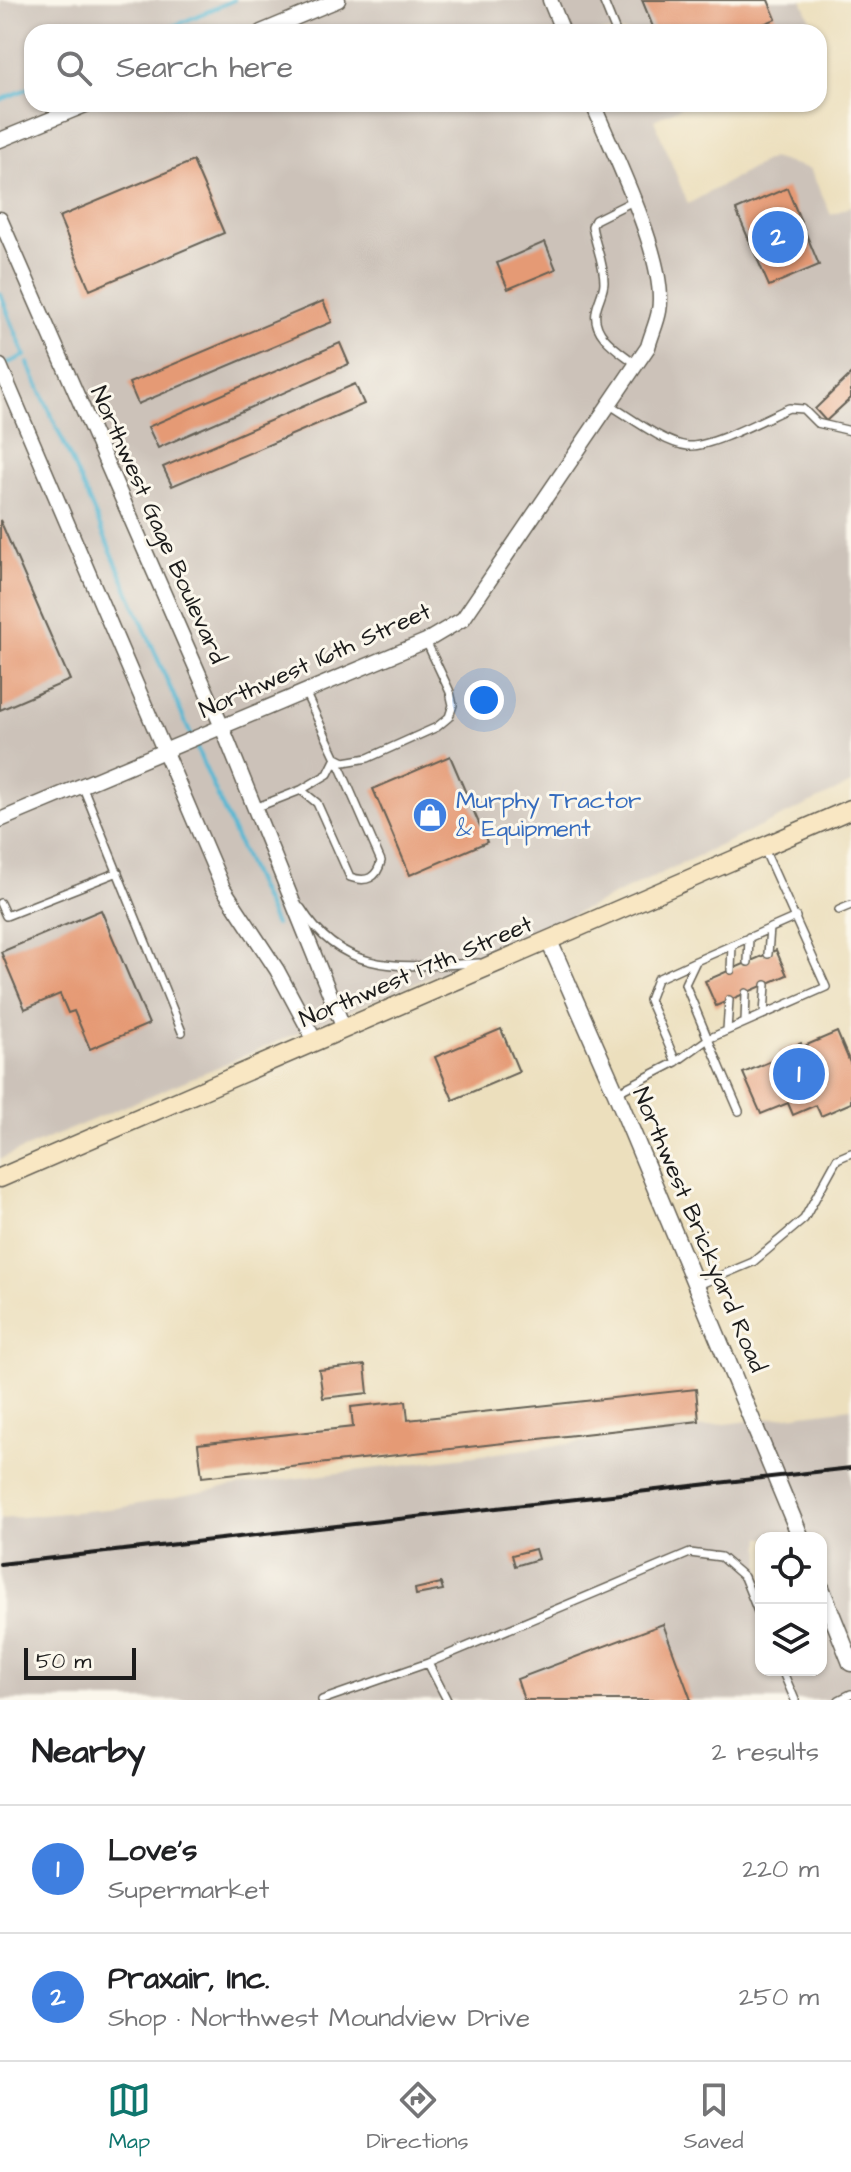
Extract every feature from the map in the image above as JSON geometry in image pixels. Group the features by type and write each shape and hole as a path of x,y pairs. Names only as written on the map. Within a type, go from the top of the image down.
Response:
{"main road":[{"name":"Northwest 17th Street","path":"0,1178 851,809"}],"street":[{"path":"280,24 338,0"},
{"path":"550,0 560,24"},
{"path":"0,140 68,112"},
{"path":"596,112 633,201"},
{"name":"Northwest 16th Street","path":"0,820 426,641 463,619 648,347 659,310 660,286 651,246 633,201"},
{"name":"Northwest Gage Boulevard","path":"0,219 222,727 344,1029"},
{"path":"0,366 223,888 277,970 315,1041"},
{"name":"Northwest Brickyard Road","path":"549,941 616,1093 694,1287 799,1532"},
{"path":"827,1603 851,1663"}],"lane":[{"path":"603,0 613,24"},
{"path":"633,201 595,220 592,226 603,265 604,285 595,322 599,332 636,364"},
{"path":"610,405 673,442 690,446 711,441 789,408 803,409 817,423 851,431"},
{"path":"336,758 344,762 368,758 437,727 449,717 453,705 450,692 426,641"},
{"path":"301,790 317,803 350,877 370,879 378,872 381,861 305,692"},
{"path":"255,808 301,790 328,774 336,758"},
{"path":"82,785 182,1032"},
{"path":"616,1093 676,1062 708,1039 826,987 764,849"},
{"path":"0,903 6,916 118,872"},
{"path":"281,874 305,914 334,944 355,957 378,965 400,967 497,962"},
{"path":"839,910 851,905"},
{"path":"676,1062 649,1000 657,979 796,917"},
{"path":"768,954 770,928"},
{"path":"748,962 749,937"},
{"path":"731,970 732,945"},
{"path":"696,961 685,984 739,1111"},
{"path":"764,1014 766,985"},
{"path":"745,1022 746,993"},
{"path":"727,1030 729,1000"},
{"path":"694,1287 753,1262 804,1219 837,1159 851,1153"},
{"path":"322,1700 428,1663 690,1553 721,1557 744,1577 755,1604"},
{"path":"428,1663 447,1700"},
{"path":"785,1676 795,1700"},
{"path":"839,1700 851,1694"}],"shaded area":[{"path":"0,0 802,0 812,24 24,24 24,112 670,112 654,120 688,204 771,158 810,169 831,215 851,206 851,784 532,934 0,1159"},
{"path":"851,1408 851,1700 0,1700 0,1519 118,1508 228,1487"}],"building":[{"path":"642,0 768,0 776,19 763,24 652,24"},
{"path":"193,161 224,233 90,290 59,217"},
{"path":"787,188 819,265 769,286 736,210"},
{"path":"545,242 556,269 508,289 497,263"},
{"path":"323,301 332,322 138,404 129,383"},
{"path":"340,343 349,364 158,448 148,427"},
{"path":"851,374 851,398 826,421 815,409"},
{"path":"355,384 364,404 172,486 163,467"},
{"path":"0,520 70,680 0,710"},
{"name":"Murphy Tractor & Equipment","path":"450,756 487,842 410,875 373,789"},
{"path":"101,910 149,1024 90,1049 74,1011 68,1013 60,994 25,1009 1,952"},
{"path":"776,950 787,975 716,1006 705,981"},
{"path":"501,1029 519,1072 453,1100 435,1057"},
{"path":"837,1032 851,1065 851,1103 821,1116 816,1105 793,1115 788,1103 761,1114 743,1073 781,1057 779,1052 801,1043 802,1047"},
{"path":"365,1365 368,1393 323,1398 319,1370"},
{"path":"696,1389 699,1421 202,1477 198,1444 353,1427 351,1407 406,1401 408,1420"},
{"path":"535,1549 538,1559 515,1566 512,1555"},
{"path":"441,1583 443,1590 416,1595 415,1589"},
{"path":"663,1624 691,1700 524,1700 517,1679"}],"waterway":[{"path":"178,24 234,0"},
{"path":"0,100 24,90"},
{"path":"0,293 25,356 8,363"},
{"path":"28,363 275,925"}],"railway":[{"path":"0,1564 851,1468"}],"place":[{"name":"Praxair, Inc.","path":"778,237"},
{"name":"Murphy Tractor & Equipment","path":"430,815"},
{"name":"Love's","path":"799,1074"}]}
